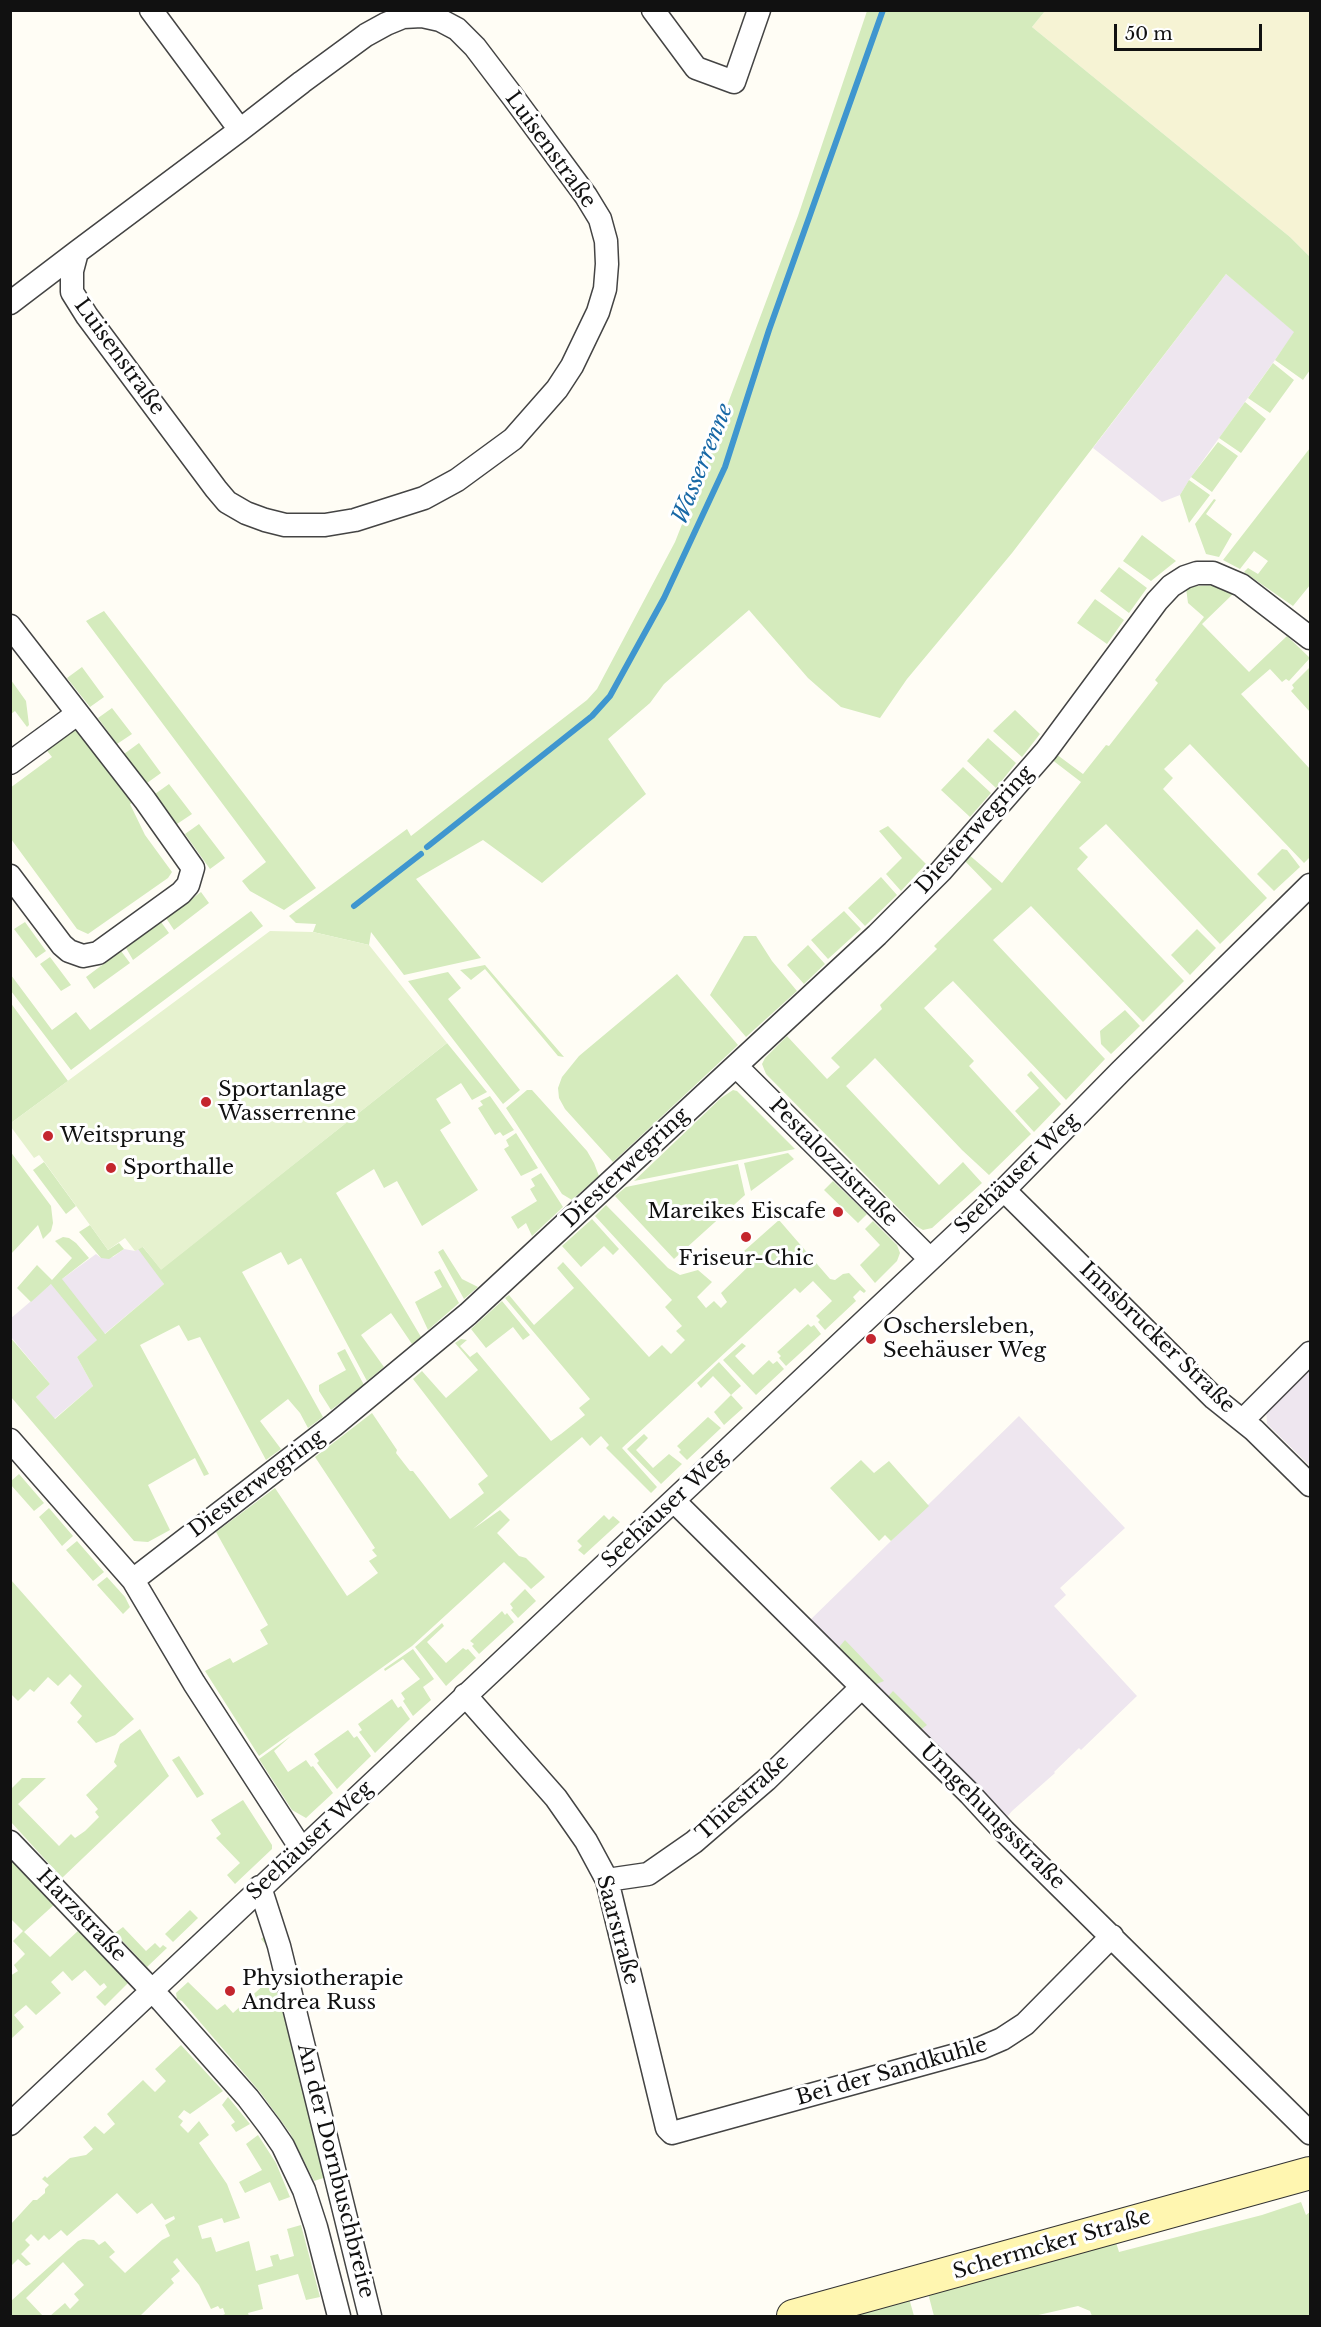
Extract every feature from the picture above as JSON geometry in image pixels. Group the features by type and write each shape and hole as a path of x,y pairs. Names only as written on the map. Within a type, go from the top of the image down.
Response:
{"main road":[{"name":"Schermcker Straße","path":"793,2316 1311,2173"}],"street":[{"path":"151,10 240,130"},
{"path":"653,10 696,68 734,82 759,10"},
{"name":"Luisenstraße","path":"10,303 77,252 366,35 394,20 422,15 440,20 457,29 475,47 586,196 600,219 606,241 607,264 605,289 585,342 557,389 513,439 457,480 424,498 355,520 325,525 285,525 246,513 227,502 216,489 87,316 72,292 72,271 77,252"},
{"name":"Diesterwegring","path":"133,1580 334,1425 431,1346 530,1258 877,935 994,814 1046,752 1157,601 1171,586 1197,573 1213,573 1241,585 1311,638"},
{"path":"10,626 94,733 193,868 192,877 181,893 98,953 83,956 69,951 62,945 10,876"},
{"path":"10,763 77,714"},
{"name":"Seehäuser Weg","path":"10,2124 1004,1190 1121,1071 1311,885"},
{"name":"Pestalozzistraße","path":"735,1066 930,1259"},
{"name":"Innsbrucker Straße","path":"1004,1190 1214,1398 1243,1420 1311,1485"},
{"path":"1243,1420 1311,1353"},
{"path":"10,1440 133,1580 194,1683 302,1850"},
{"name":"Umgehungsstraße","path":"674,1501 1311,2133"},
{"name":"Thiestraße","path":"607,1880 648,1874 694,1842 766,1780 862,1687"},
{"name":"Saarstraße","path":"465,1695 556,1797 586,1841 607,1880 667,2128 672,2133"},
{"name":"Harzstraße","path":"10,1842 152,1991"},
{"name":"An der Dornbuschbreite","path":"260,1887 279,1946 370,2316"},
{"name":"Bei der Sandkuhle","path":"672,2133 981,2048 1002,2039 1025,2024 1112,1936"},
{"name":"An der Dornbuschbreite","path":"152,1991 248,2098 283,2146 304,2190 339,2316"}],"shaded area":[{"path":"1045,11 1310,11 1310,257 1290,237 1032,27"},
{"path":"1226,274 1295,332 1180,495 1162,502 1093,448"},
{"path":"142,1246 164,1284 77,1357 93,1386 54,1419 36,1397 50,1384 11,1337 10,1319 51,1284 62,1279 96,1254 101,1258 113,1257 124,1249 135,1251"},
{"path":"1310,1363 1310,1466 1267,1424 1266,1405"},
{"path":"1019,1416 1125,1528 1060,1588 1066,1595 1054,1606 1137,1696 1081,1750 1079,1748 1012,1811 1003,1822 806,1624"}],"green space":[{"path":"867,11 1045,11 1032,27 1290,237 1310,257 1310,370 1303,380 1275,360 1294,332 1226,274 1012,553 907,679 880,718 841,707 808,678 749,610 664,684 650,703 608,739 646,794 542,883 483,840 416,879 481,958 404,975 371,932 369,945 313,932 316,924 296,923 289,916 407,829 411,836 587,700 597,689 675,542 798,216"},
{"path":"1273,363 1294,380 1270,413 1248,398"},
{"path":"1245,402 1266,419 1241,453 1219,438"},
{"path":"1218,442 1238,456 1212,492 1191,477"},
{"path":"1310,448 1310,585 1293,606 1244,572 1248,568 1258,574 1268,561 1254,551 1240,569 1223,560"},
{"path":"1189,480 1210,495 1189,523 1180,495"},
{"path":"1214,499 1216,500 1206,514 1232,534 1219,557 1206,554 1195,524"},
{"path":"1142,535 1176,561 1151,581 1123,561"},
{"path":"1119,567 1147,588 1129,613 1100,591"},
{"path":"1217,585 1234,593 1202,624 1249,672 1287,636 1310,658 1289,681 1286,679 1282,682 1270,669 1241,694 1310,769 1310,857 1304,863 1190,744 1164,769 1173,778 1163,789 1267,898 1220,944 1106,824 1079,848 1088,857 1077,869 1184,981 1143,1022 1031,906 993,940 1105,1059 1066,1100 953,981 945,988 924,1008 974,1061 969,1066 1031,1134 989,1175 962,1150 875,1058 846,1086 939,1185 963,1162 982,1183 932,1228 923,1230 916,1226 766,1074 762,1064 787,1036 827,1079 840,1067 831,1058 882,1009 880,1005 937,949 934,946 992,889 963,859 968,854 1002,883 1081,782 1051,759 1056,754 1083,774 1106,745 1109,746 1158,683 1155,680 1204,617 1188,603 1186,588"},
{"path":"1095,599 1124,620 1107,644 1077,623"},
{"path":"104,611 316,888 284,910 250,891 242,881 266,862 86,621"},
{"path":"82,667 104,697 90,707 67,678"},
{"path":"1310,667 1310,712 1291,691 1294,688 1292,685"},
{"path":"11,680 26,701 29,725 27,727 15,711 11,714"},
{"path":"112,708 132,734 117,744 98,718"},
{"path":"1015,710 1040,734 1022,757 993,731"},
{"path":"81,728 92,749 109,772 138,800 130,804 145,835 172,872 168,878 88,934 77,929 11,839 10,788 52,757 44,747 73,730"},
{"path":"988,738 1016,763 996,788 967,761"},
{"path":"139,743 161,773 147,783 124,754"},
{"path":"963,767 991,793 970,817 941,790"},
{"path":"169,784 192,814 177,824 155,794"},
{"path":"199,824 225,858 210,869 185,834"},
{"path":"888,826 926,864 901,891 886,874 902,858 879,831"},
{"path":"1282,849 1287,850 1300,867 1274,891 1257,874"},
{"path":"881,877 897,895 865,926 848,908"},
{"path":"201,892 209,903 174,930 166,918"},
{"path":"251,911 263,926 71,1070 11,991 11,975 52,1030 76,1012 90,1030"},
{"path":"844,911 861,929 828,959 811,940"},
{"path":"25,922 46,951 36,958 14,929"},
{"path":"161,922 169,933 133,960 126,948"},
{"path":"1197,929 1216,948 1190,975 1171,955"},
{"name":"Sportanlage Wasserrenne","path":"270,931 313,932 369,945 447,1043 161,1270 143,1247 135,1251 125,1238 108,1250 40,1156 34,1158 11,1127 11,1123"},
{"path":"744,936 756,936 772,961 797,991 746,1037 710,995"},
{"path":"808,945 825,964 804,984 787,965"},
{"path":"121,951 130,963 94,989 86,977"},
{"path":"50,957 71,985 61,991 40,964"},
{"path":"485,965 564,1057 558,1056 485,969 471,980 460,970"},
{"path":"448,972 461,988 448,999 520,1090 503,1104 408,981"},
{"path":"677,974 738,1045 613,1162 565,1109 559,1098 558,1088 562,1077 579,1056"},
{"path":"10,1002 68,1081 11,1123 10,1123"},
{"path":"1125,1010 1140,1026 1111,1054 1101,1044 1100,1031"},
{"path":"447,1043 487,1092 472,1100 461,1083 436,1099 451,1123 440,1130 478,1190 422,1226 397,1181 384,1188 374,1169 336,1193 421,1337 412,1344 391,1313 361,1335 384,1367 367,1381 301,1258 288,1265 281,1252 242,1272 323,1417 308,1428 300,1413 288,1399 260,1421 281,1449 266,1460 200,1337 188,1341 179,1325 140,1345 209,1474 204,1476 195,1458 148,1485 170,1530 148,1542 134,1541 11,1397 10,1337 50,1384 36,1397 55,1419 93,1386 77,1357 97,1340 51,1284 31,1302 17,1288 37,1265 52,1280 72,1258 55,1241 63,1237 69,1238 89,1258 62,1279 105,1334 164,1284 138,1249 142,1246 161,1269"},
{"path":"1031,1071 1061,1104 1034,1132 1015,1111 1039,1088 1027,1075"},
{"path":"527,1090 532,1090 587,1151 594,1163 599,1176 572,1200 562,1194 506,1108"},
{"path":"733,1090 737,1091 795,1149 634,1181 721,1098"},
{"path":"490,1096 514,1130 503,1136 500,1132 495,1135 478,1108 483,1105 480,1101"},
{"path":"516,1133 538,1168 521,1176 504,1149 509,1146 506,1140"},
{"path":"10,1151 51,1206 53,1223 51,1231 43,1239 38,1225 11,1254"},
{"path":"788,1153 794,1159 751,1191 744,1163"},
{"path":"44,1162 76,1206 66,1214 33,1170"},
{"path":"738,1164 745,1195 674,1259 615,1196 626,1187"},
{"path":"541,1173 563,1207 532,1236 526,1223 518,1229 511,1217 537,1201 530,1189 535,1186 531,1179"},
{"path":"833,1181 867,1214 858,1223 824,1190"},
{"path":"606,1205 668,1268 680,1275 698,1270 712,1282 697,1297 706,1308 714,1301 721,1308 727,1302 721,1293 753,1262 744,1251 779,1220 830,1279 835,1280 849,1273 866,1291 864,1293 860,1290 853,1297 856,1301 825,1330 816,1316 832,1301 813,1281 800,1293 795,1288 622,1448 657,1487 651,1493 606,1448 609,1445 601,1436 590,1446 582,1437 473,1529 500,1510 510,1520 497,1533 519,1556 526,1558 545,1577 531,1589 504,1562 412,1646 259,1756 205,1671 230,1658 233,1663 268,1644 260,1630 268,1625 216,1532 275,1488 347,1596 378,1573 369,1561 377,1556 372,1550 375,1548 315,1457 372,1413 397,1450 396,1453 450,1519 484,1493 478,1484 488,1476 413,1379 422,1371 446,1398 478,1370 455,1343 461,1339 467,1340 460,1346 470,1357 477,1352 551,1441 561,1434 585,1415 579,1408 590,1399 505,1298 509,1295 534,1325 574,1288 557,1268 563,1262 649,1357 662,1345 671,1354 685,1340 676,1331 682,1326 665,1307 672,1300 595,1216"},
{"path":"592,1219 619,1249 613,1255 604,1246 581,1267 562,1246"},
{"path":"873,1221 897,1245 900,1253 897,1261 875,1283 860,1265 880,1245 865,1229"},
{"path":"90,1225 108,1250 119,1243 124,1249 109,1259 101,1258 79,1232"},
{"path":"443,1249 462,1279 478,1287 464,1299 438,1252"},
{"path":"440,1269 459,1303 428,1330 415,1302 442,1287 434,1272"},
{"path":"502,1301 530,1335 523,1340 513,1327 486,1348 471,1329"},
{"path":"808,1324 811,1327 814,1325 821,1334 786,1366 777,1352"},
{"path":"742,1343 746,1346 735,1356 753,1375 769,1360 773,1364 777,1361 784,1369 756,1395 723,1360"},
{"path":"345,1349 364,1385 331,1410 319,1391 319,1385 346,1370 337,1353"},
{"path":"719,1362 741,1386 731,1395 713,1376 701,1388 697,1383"},
{"path":"731,1395 743,1408 724,1425 714,1412"},
{"path":"708,1417 721,1428 687,1460 679,1452 681,1450 677,1446"},
{"path":"644,1434 648,1438 636,1450 653,1468 669,1454 682,1464 661,1484 627,1449"},
{"path":"861,1460 874,1473 889,1461 929,1506 891,1541 885,1535 879,1541 830,1488"},
{"path":"19,1474 44,1503 34,1511 11,1485 11,1481"},
{"path":"49,1508 73,1536 62,1546 39,1517"},
{"path":"604,1515 609,1520 613,1516 620,1522 584,1555 578,1550 582,1546 577,1541"},
{"path":"77,1541 104,1572 93,1581 66,1550"},
{"path":"107,1577 125,1597 130,1607 123,1614 97,1585"},
{"path":"11,1580 134,1719 115,1735 96,1743 77,1722 82,1716 70,1703 82,1686 70,1674 58,1686 48,1677 34,1692 30,1689 18,1701 11,1694"},
{"path":"525,1589 536,1601 518,1618 511,1610 513,1608 510,1604"},
{"path":"502,1611 505,1615 507,1613 514,1622 479,1654 470,1641"},
{"path":"442,1623 444,1626 427,1642 446,1663 463,1648 468,1649 476,1658 446,1686 415,1647"},
{"path":"845,1640 884,1681 874,1685 839,1651"},
{"path":"413,1649 434,1679 423,1687 431,1700 413,1716 403,1701 405,1699 401,1693 420,1679 403,1659 385,1671 384,1669"},
{"path":"893,1691 927,1725 919,1731 884,1701"},
{"path":"392,1699 398,1708 401,1706 410,1719 375,1753 359,1732 362,1730 358,1724"},
{"path":"140,1729 169,1776 62,1878 11,1822 11,1789 22,1778 46,1778 18,1804 59,1846 71,1834 75,1838 85,1831 99,1817 95,1812 98,1809 86,1795 117,1766 114,1762 120,1744"},
{"path":"348,1730 354,1738 357,1736 371,1756 337,1789 317,1763 319,1761 314,1754"},
{"path":"291,1736 274,1751 288,1772 306,1760 333,1793 306,1818 292,1810 259,1759"},
{"path":"179,1756 204,1794 197,1798 172,1760"},
{"path":"243,1800 272,1845 272,1849 235,1884 227,1875 240,1863 216,1838 221,1834 211,1820"},
{"path":"11,1857 56,1903 24,1932 50,1957 80,1929 129,1982 105,2006 96,1997 107,1987 104,1983 100,1986 85,1970 72,1981 63,1971 51,1982 61,1993 36,2015 26,2005 14,2015 24,2027 12,2038 10,2036 10,1976 18,1971 14,1965 25,1954 13,1941 23,1931 11,1919"},
{"path":"190,1910 198,1918 173,1942 165,1934"},
{"path":"262,1914 269,1922 330,2176 314,2181 290,2133 260,2092 182,2001 177,1999 176,1993 188,1982 217,2010 225,2004 233,2013 279,1971 271,1941 266,1945 261,1939 269,1932 257,1918"},
{"path":"123,1927 146,1951 155,1943 160,1948 163,1945 167,1948 147,1967 115,1933"},
{"path":"181,2045 223,2091 190,2114 184,2110 178,2117 183,2121 180,2125 188,2133 199,2121 209,2135 199,2143 227,2184 240,2218 224,2223 222,2218 198,2226 202,2239 211,2237 216,2252 249,2241 256,2271 273,2266 270,2256 278,2254 280,2260 294,2256 287,2229 301,2225 320,2297 306,2300 298,2274 258,2285 263,2309 248,2313 249,2316 221,2316 225,2314 223,2308 220,2309 218,2306 211,2309 199,2285 177,2258 173,2262 180,2271 171,2279 174,2283 140,2316 50,2316 65,2303 70,2309 79,2300 74,2294 84,2285 63,2262 26,2298 43,2316 11,2316 11,2301 78,2241 94,2240 99,2245 105,2241 115,2252 109,2257 125,2273 162,2240 170,2236 165,2225 175,2219 174,2216 165,2220 152,2203 137,2214 117,2193 67,2236 61,2230 49,2240 44,2235 38,2241 31,2234 25,2240 30,2245 21,2254 31,2264 26,2266 18,2259 11,2266 11,2224 33,2200 37,2200 45,2193 49,2185 42,2179 45,2176 47,2178 70,2158 86,2155 93,2149 83,2137 95,2126 104,2134 115,2124 107,2114 143,2080 155,2092 166,2081 155,2069"},
{"path":"228,2097 250,2124 236,2132 231,2125 235,2122 222,2105"},
{"path":"258,2135 276,2163 290,2197 279,2201 270,2182 245,2193 239,2182 262,2170 246,2144"},
{"path":"1301,2202 1306,2215 1310,2212 1310,2316 1092,2316 1090,2311 1078,2306 1034,2316 934,2316 929,2297 930,2291 1115,2239 1119,2252 1262,2215"},
{"path":"909,2298 914,2316 836,2316"}],"waterway":[{"name":"Wasserrenne","path":"427,847 592,716 610,696 664,598 725,467 769,330 883,10"},
{"name":"Wasserrenne","path":"354,906 421,854"}],"place":[{"name":"Sportanlage Wasserrenne","path":"206,1102"},
{"name":"Weitsprung","path":"48,1136"},
{"name":"Sporthalle","path":"111,1168"},
{"name":"Mareikes Eiscafe","path":"838,1212"},
{"name":"Friseur-Chic","path":"746,1237"},
{"name":"Oschersleben, Seehäuser Weg","path":"871,1339"},
{"name":"Physiotherapie Andrea Russ","path":"230,1991"}]}
